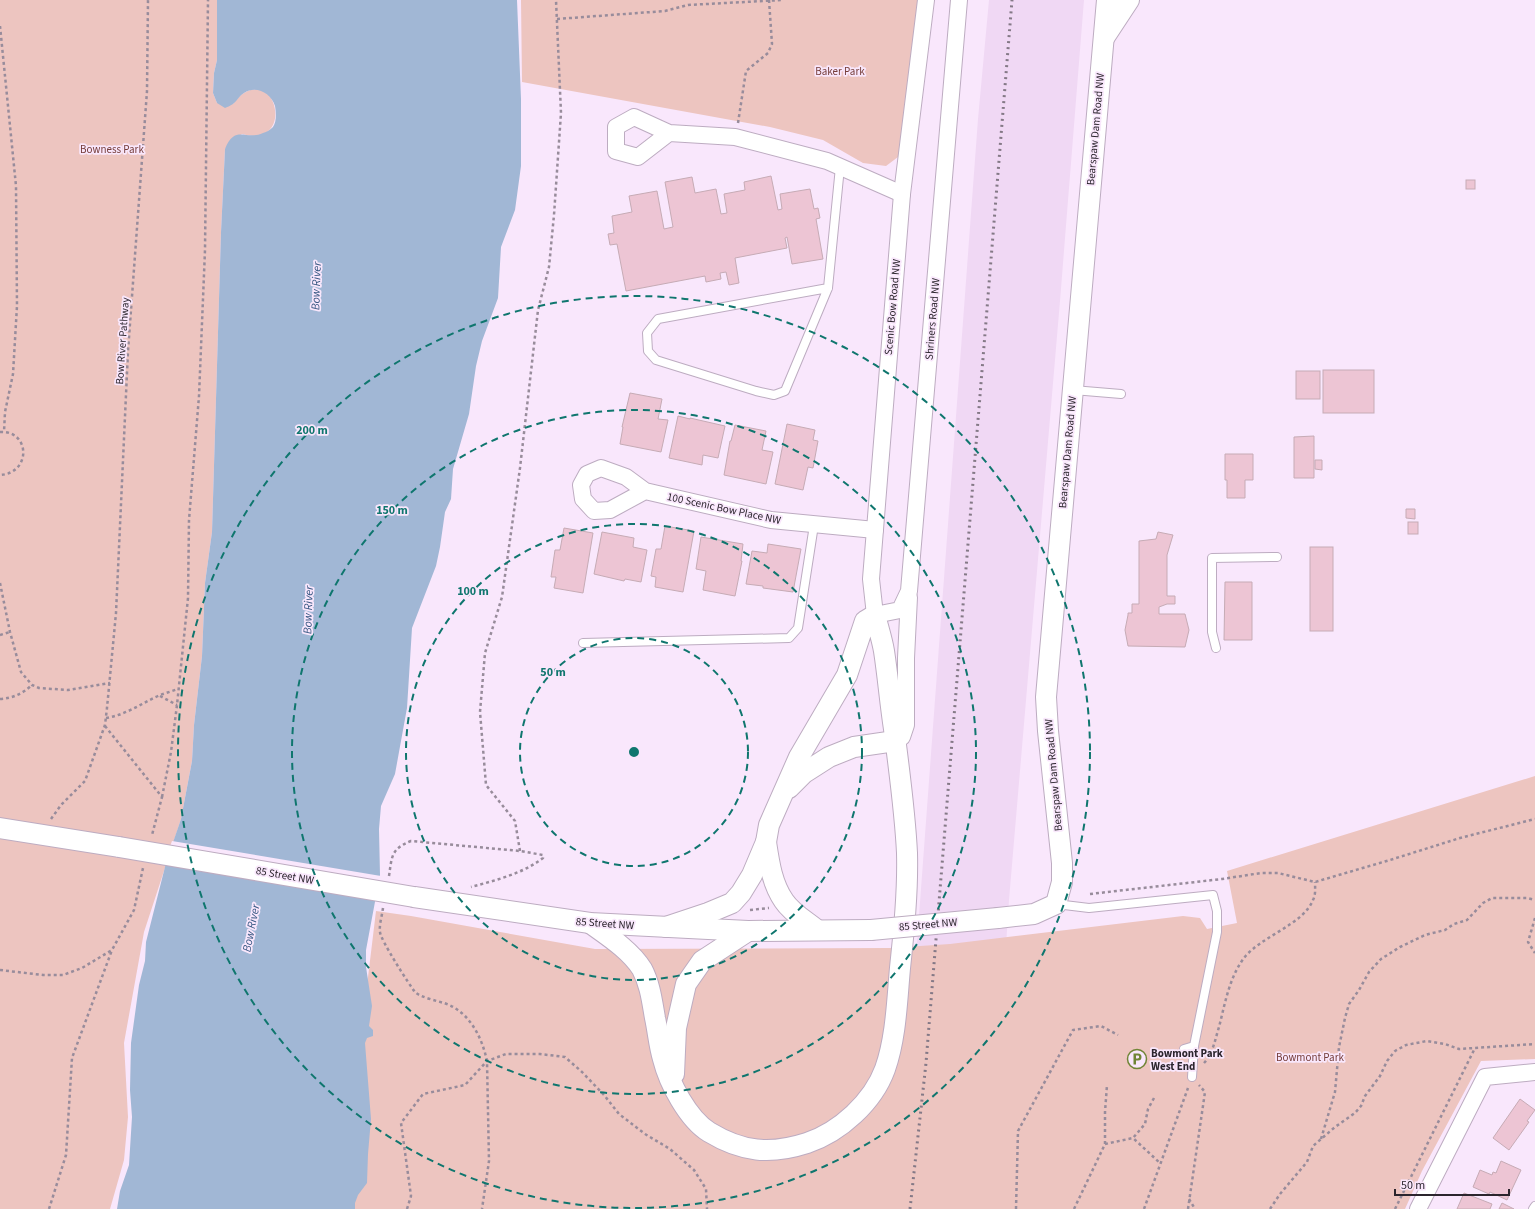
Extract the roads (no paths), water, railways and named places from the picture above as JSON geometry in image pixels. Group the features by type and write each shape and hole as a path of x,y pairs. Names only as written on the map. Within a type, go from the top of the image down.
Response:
{"street":[{"name":"Scenic Bow Road NW","path":"875,615 871,578 902,194 926,0"},
{"name":"Shriners Road NW","path":"875,615 900,610 909,591 960,0"},
{"name":"Bearspaw Dam Road NW","path":"1056,904 1062,882 1062,863 1048,731 1046,697 1107,0"},
{"path":"1103,39 1130,0"},
{"path":"669,133 735,137 827,161 902,194"},
{"name":"100 Scenic Bow Place NW","path":"645,491 771,520 875,530"},
{"path":"783,794 804,773 829,758 854,747 895,741 902,737 906,725 906,658 909,591"},
{"path":"590,923 622,947 641,968 649,986 663,1061 680,1099 691,1115 708,1131 738,1146 755,1150 771,1150 796,1146 819,1138 832,1132 848,1120 875,1089 884,1069 892,1038 899,982 906,900 907,853 902,786 883,648 875,615 865,621 847,675 799,757 769,826 766,842 752,875 741,894 732,903 666,927"},
{"name":"85 Street NW","path":"0,828 414,897 590,923 748,930 871,930 1034,914 1056,904"},
{"path":"766,842 769,866 778,891 785,902 817,930"},
{"path":"674,1086 676,1028 686,984 702,961 748,930"},
{"path":"1418,1209 1485,1077 1535,1072"}],"lane":[{"path":"828,288 658,319 647,333 648,350 656,360 756,391 774,395 785,391 828,288 840,167"},
{"path":"1073,390 1121,394"},
{"path":"583,643 789,638 798,628 814,525"},
{"path":"1216,648 1212,632 1212,558 1277,557"},
{"path":"1056,904 1089,908 1213,895 1217,911 1217,932 1194,1046 1192,1077"},
{"path":"1184,1049 1194,1046"}],"water":[{"name":"Bow River","path":"217,0 517,0 521,99 521,166 515,210 501,247 498,298 482,341 476,366 469,414 453,469 451,499 445,512 436,566 412,628 407,708 395,774 381,806 379,829 380,875 366,950 366,967 372,1006 369,1026 373,1030 373,1036 367,1038 365,1043 371,1119 367,1183 358,1195 355,1203 355,1209 117,1209 120,1191 129,1165 132,1117 130,1090 131,1043 139,985 145,961 146,942 166,863 181,819 192,761 194,725 202,656 205,583 212,532 225,149 229,141 237,135 257,135 270,130 276,119 273,101 267,94 258,90 244,93 233,104 225,108 217,103 213,93 214,73 217,60"}],"railway":[{"path":"910,1209 926,1063 1012,0"}],"place":[{"name":"Bowmont Park West End","path":"1137,1059"}],"park label":[{"name":"Baker Park","path":"840,71"},
{"name":"Bowness Park","path":"112,149"},
{"name":"Bowmont Park","path":"1310,1057"}]}
